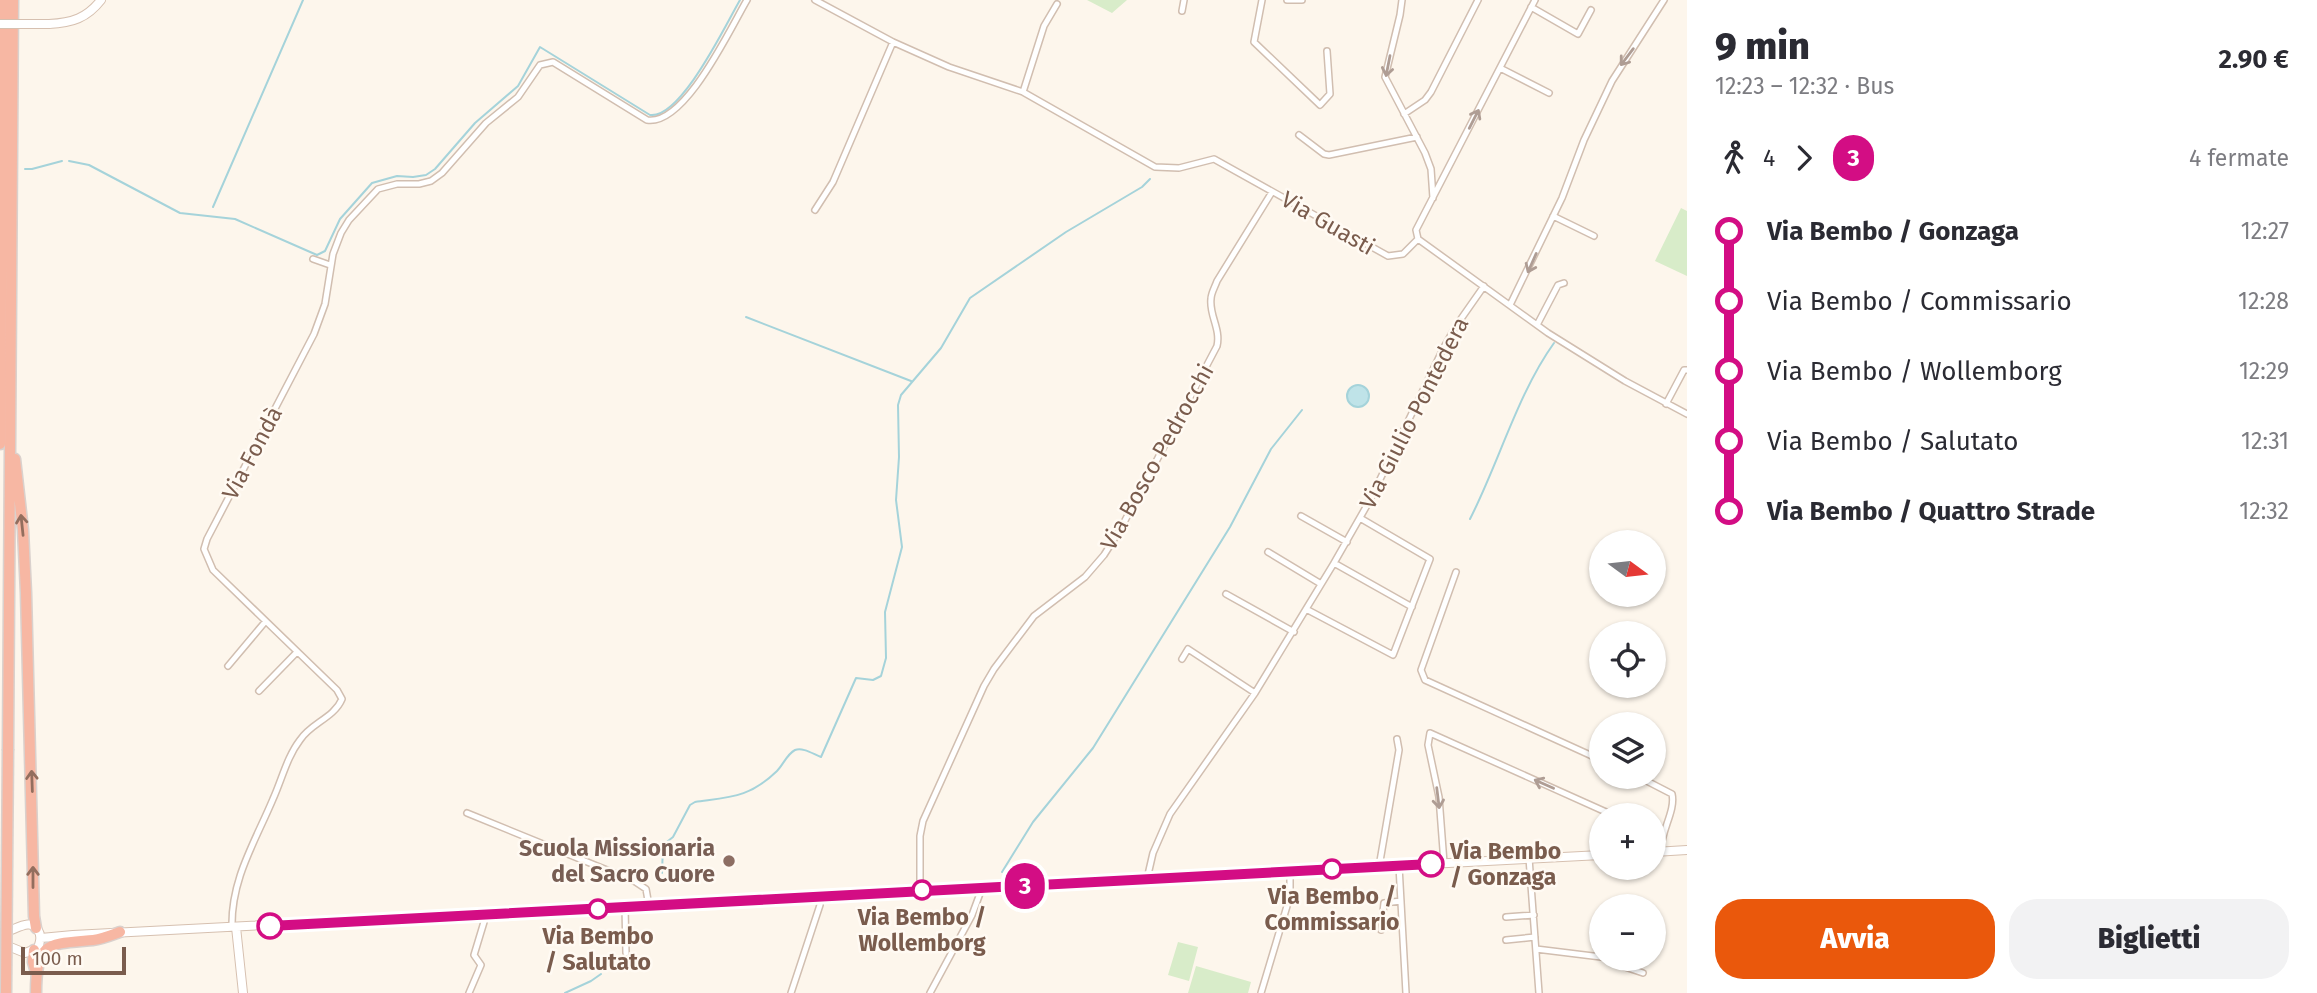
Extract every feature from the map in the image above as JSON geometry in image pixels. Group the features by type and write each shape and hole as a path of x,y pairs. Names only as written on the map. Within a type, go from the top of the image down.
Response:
{"highway":[{"path":"3,0 3,377 8,749 6,993"},
{"path":"0,444 13,0"},
{"path":"3,377 24,548 34,916 38,933"},
{"path":"36,971 46,949 57,943 97,940 120,932"},
{"path":"34,950 36,993"}],"main road":[{"path":"0,24 70,22 82,18 101,0"},
{"path":"1666,851 1687,850"},
{"path":"0,933 10,932 24,925 38,933 234,927 1589,856"},
{"path":"234,927 243,993"},
{"path":"0,946 8,946 25,953 34,950 40,944 38,933"}],"street":[{"path":"313,259 330,265 344,227 372,193 392,184 431,181 442,173 486,123 518,97 540,65 553,62 643,118 658,121 691,94 747,0"},
{"name":"Via Guasti","path":"815,0 949,67 1023,92 1155,167 1180,168 1214,159 1388,256 1403,254 1418,239"},
{"path":"1182,11 1184,0"},
{"path":"1262,0 1254,42 1320,105 1330,94 1327,51"},
{"path":"1287,0 1302,0"},
{"path":"1402,0 1385,77 1431,169 1433,198"},
{"path":"1405,114 1425,100 1431,92 1478,0"},
{"path":"1535,0 1416,231 1418,239 1537,325 1625,381 1687,414"},
{"path":"1510,305 1553,216 1612,81 1664,0"},
{"path":"1023,92 1044,26 1057,4"},
{"path":"1531,7 1578,34 1591,10"},
{"path":"815,210 833,182 893,41"},
{"path":"1500,68 1549,93"},
{"path":"1299,135 1329,155 1417,137"},
{"name":"Via Bosco Pedrocchi","path":"920,890 920,836 923,821 984,686 1034,616 1085,577 1104,555 1121,528 1217,346 1219,336 1211,308 1211,297 1217,281 1272,192"},
{"path":"1553,216 1594,236"},
{"name":"Via Fondà","path":"234,927 235,894 242,865 291,754 306,731 337,709 342,699 337,690 213,570 204,550 207,539 314,334 325,304 330,265"},
{"path":"1537,325 1558,285 1564,283"},
{"name":"Via Giulio Pontedera","path":"1147,879 1153,853 1170,814 1255,693 1294,632 1360,518 1449,337 1483,286"},
{"path":"1666,404 1684,370 1687,370"},
{"path":"1301,516 1347,542"},
{"path":"1306,610 1393,655 1430,559 1360,518"},
{"path":"1268,552 1321,584"},
{"path":"1334,563 1412,607"},
{"path":"1456,572 1421,670 1425,680 1589,755"},
{"path":"1226,594 1294,632"},
{"path":"228,666 265,622"},
{"path":"1182,659 1188,649 1255,693"},
{"path":"259,691 296,653"},
{"path":"1444,863 1439,797 1428,745 1430,733 1589,806"},
{"path":"1379,867 1399,750 1397,739"},
{"path":"1666,789 1672,794 1673,800 1666,820"},
{"path":"467,813 634,881 646,889 649,906"},
{"path":"1529,858 1539,993"},
{"path":"1399,866 1406,993"},
{"path":"1261,993 1290,897 1290,871"},
{"path":"930,993 972,915 982,888"},
{"path":"791,993 820,905 820,897"},
{"path":"1381,930 1384,903 1401,901"},
{"path":"625,907 626,953"},
{"path":"469,993 481,965 474,955 484,915"},
{"path":"1506,917 1534,915"},
{"path":"1506,940 1535,937"},
{"path":"1536,949 1589,956"},
{"path":"1637,971 1643,973"}],"green space":[{"path":"1087,0 1127,0 1112,13"},
{"path":"1681,208 1687,211 1687,276 1655,261"},
{"path":"1178,942 1198,947 1189,981 1168,975"},
{"path":"1196,966 1251,982 1248,993 1188,993"}],"water":[{"path":"1358,385 1366,388 1369,396 1366,404 1358,407 1350,404 1347,396 1350,388"}],"waterway":[{"path":"213,207 303,0"},
{"path":"69,161 89,165 180,213 235,219 317,255 325,251 340,219 372,183 397,176 426,175 435,169 475,123 518,86 540,47 650,115 662,112 688,87 714,48 740,0"},
{"path":"25,169 62,161"},
{"path":"662,873 663,845 673,837 690,805 739,795 757,787 777,771 795,750 805,750 821,757 856,678 873,680 881,676 886,658 885,612 902,547 896,500 898,405 901,395 941,348 970,298 1066,232 1142,187 1150,179"},
{"path":"746,317 911,381"},
{"path":"1470,519 1519,406 1554,343"},
{"path":"1002,872 1033,822 1093,748 1230,527 1271,449 1302,410"},
{"path":"565,993 601,974"}],"bus line":[{"name":"3","path":"270,926 1431,864"}],"place":[{"name":"Scuola Missionaria del Sacro Cuore","path":"729,861"},
{"name":"Via Bembo / Gonzaga","path":"1431,864"},
{"name":"Via Bembo / Commissario","path":"1332,869"},
{"name":"Via Bembo / Wollemborg","path":"922,890"},
{"name":"Via Bembo / Salutato","path":"598,909"}]}
